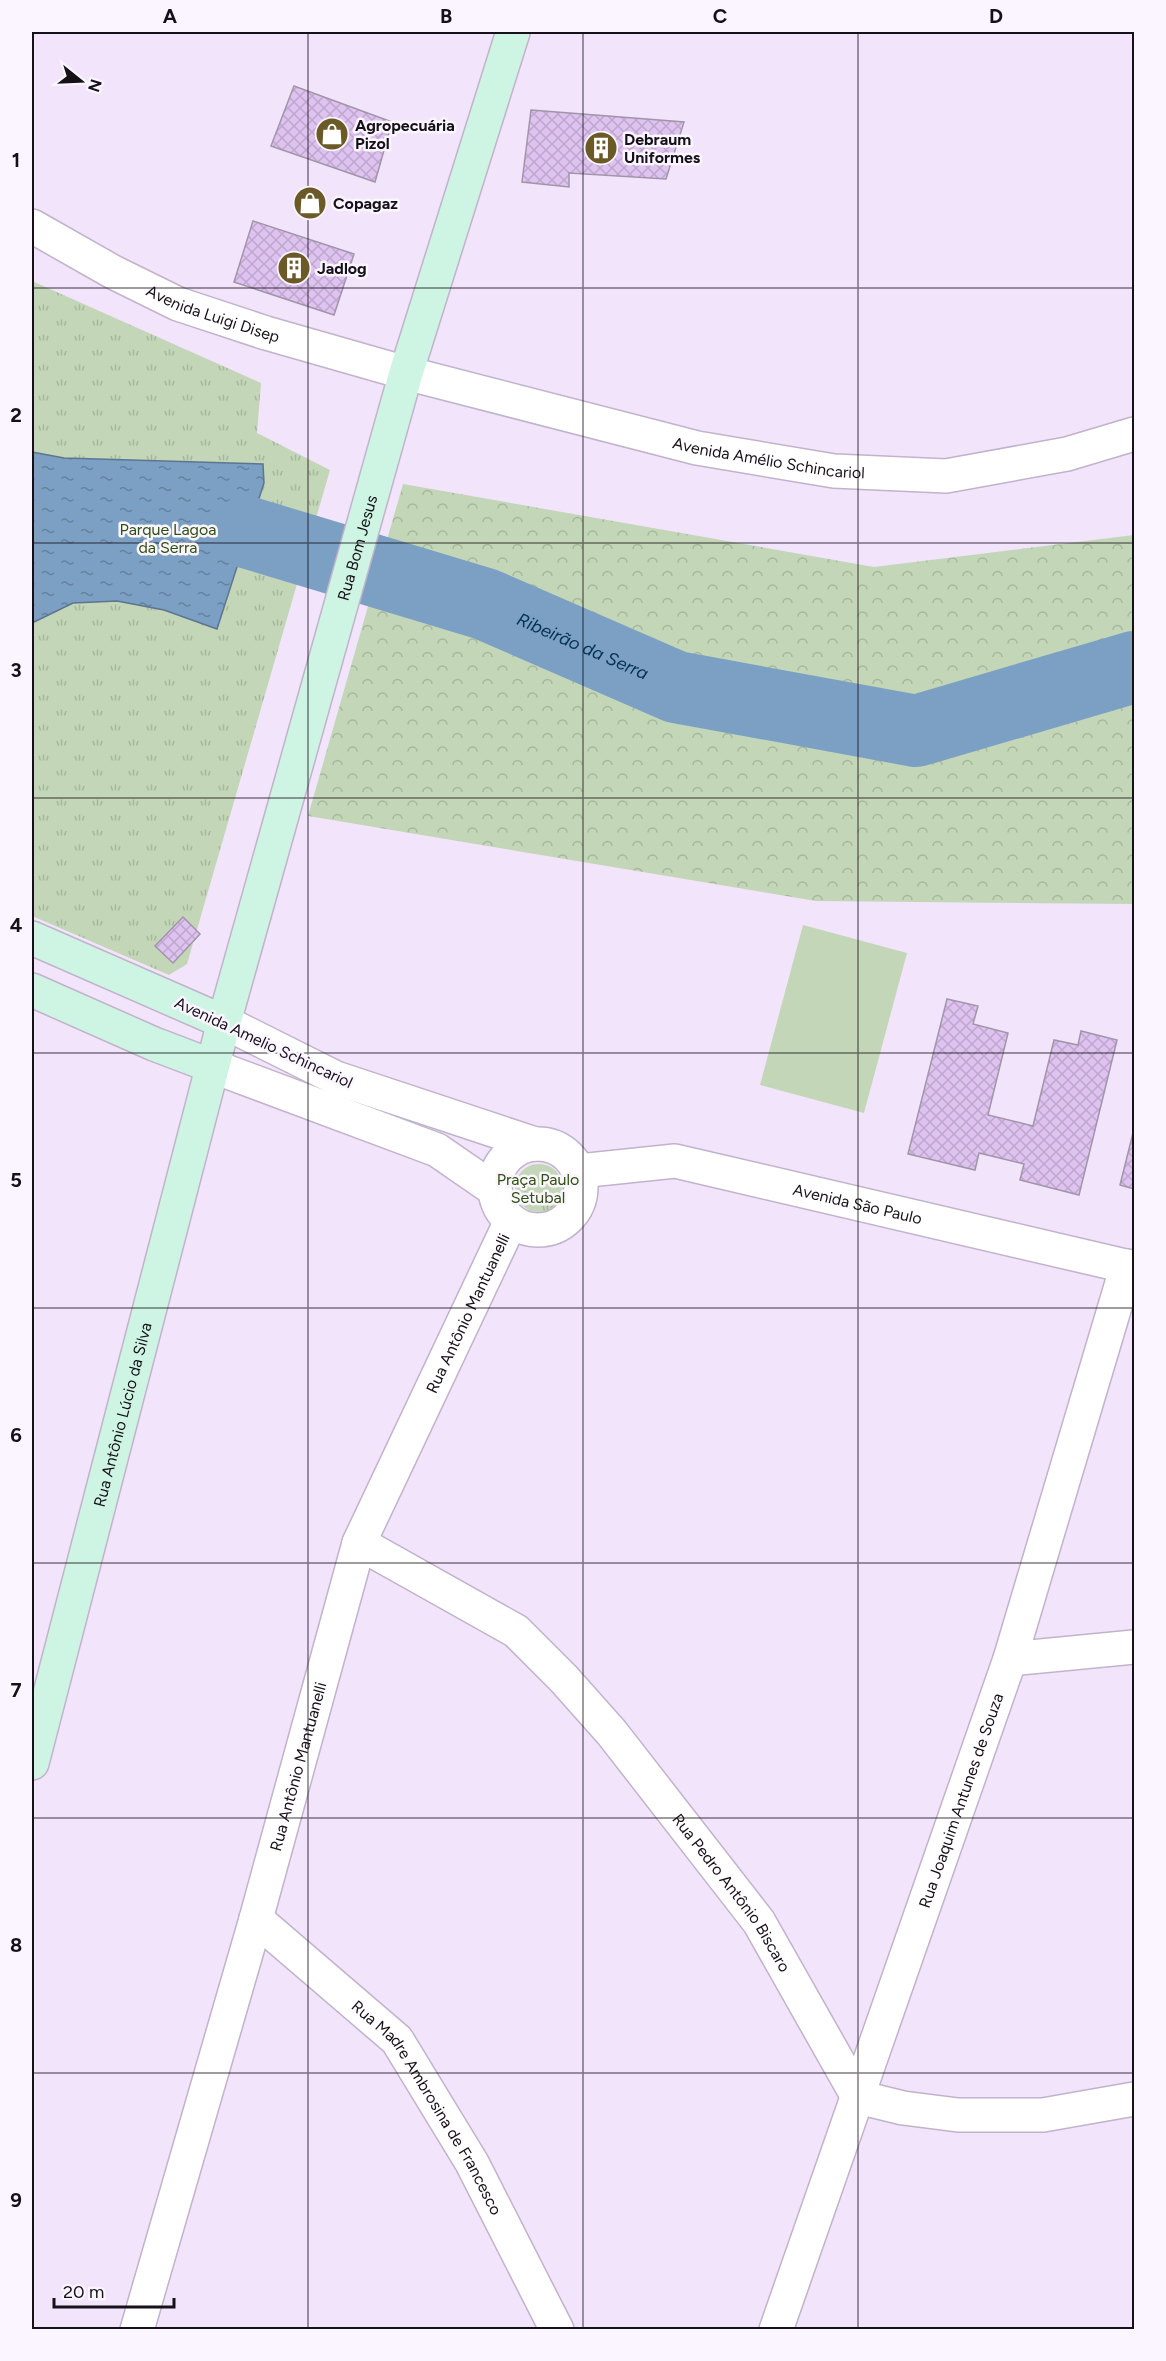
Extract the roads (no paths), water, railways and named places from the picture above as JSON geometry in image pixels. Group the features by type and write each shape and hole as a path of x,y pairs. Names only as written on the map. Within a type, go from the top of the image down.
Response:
{"main road":[{"name":"Rua Bom Jesus","path":"212,1066 406,373 513,32"},
{"name":"Avenida Amelio Schincariol","path":"32,938 224,1022"},
{"name":"Avenida Amelio Schincariol","path":"32,990 154,1044 212,1066"},
{"name":"Rua Antônio Lúcio da Silva","path":"32,1763 212,1066"}],"street":[{"name":"Avenida Luigi Disep","path":"32,226 113,272 178,304 266,333 406,373"},
{"name":"Avenida Amélio Schincariol","path":"406,373 698,448 834,471 946,476 1067,454 1134,434"},
{"name":"Avenida Amelio Schincariol","path":"224,1022 336,1078 535,1144"},
{"name":"Avenida Amelio Schincariol","path":"212,1066 437,1150 495,1190"},
{"path":"535,1144 549,1145 562,1150 579,1172 581,1186 579,1201 572,1214 561,1225 547,1231 531,1231 517,1226 498,1204 495,1190 496,1177 502,1164 522,1147 535,1144"},
{"name":"Avenida São Paulo","path":"579,1172 675,1161 1131,1267"},
{"name":"Rua Antônio Mantuanelli","path":"137,2330 256,1919 359,1543 511,1221"},
{"name":"Rua Joaquim Antunes de Souza","path":"776,2330 1010,1659 1131,1267"},
{"name":"Rua Pedro Antônio Biscaro","path":"359,1543 516,1631 564,1678 612,1733 759,1922 858,2097"},
{"path":"1010,1659 1134,1647"},
{"name":"Rua Madre Ambrosina de Francesco","path":"256,1919 397,2040 472,2163 557,2330"},
{"path":"858,2097 903,2108 958,2115 1043,2115 1134,2099"}],"water":[{"path":"32,452 64,458 263,464 264,483 217,629 164,610 117,601 73,603 32,623"}],"waterway":[{"name":"Ribeirão da Serra","path":"246,532 485,604 676,687 916,731 1134,667"}],"place":[{"name":"Agropecuária Pizol","path":"332,134"},
{"name":"Debraum Uniformes","path":"601,148"},
{"name":"Copagaz","path":"310,203"},
{"name":"Jadlog","path":"294,268"}],"park label":[{"name":"Parque Lagoa da Serra","path":"168,538"},
{"name":"Praça Paulo Setubal","path":"538,1188"}]}
